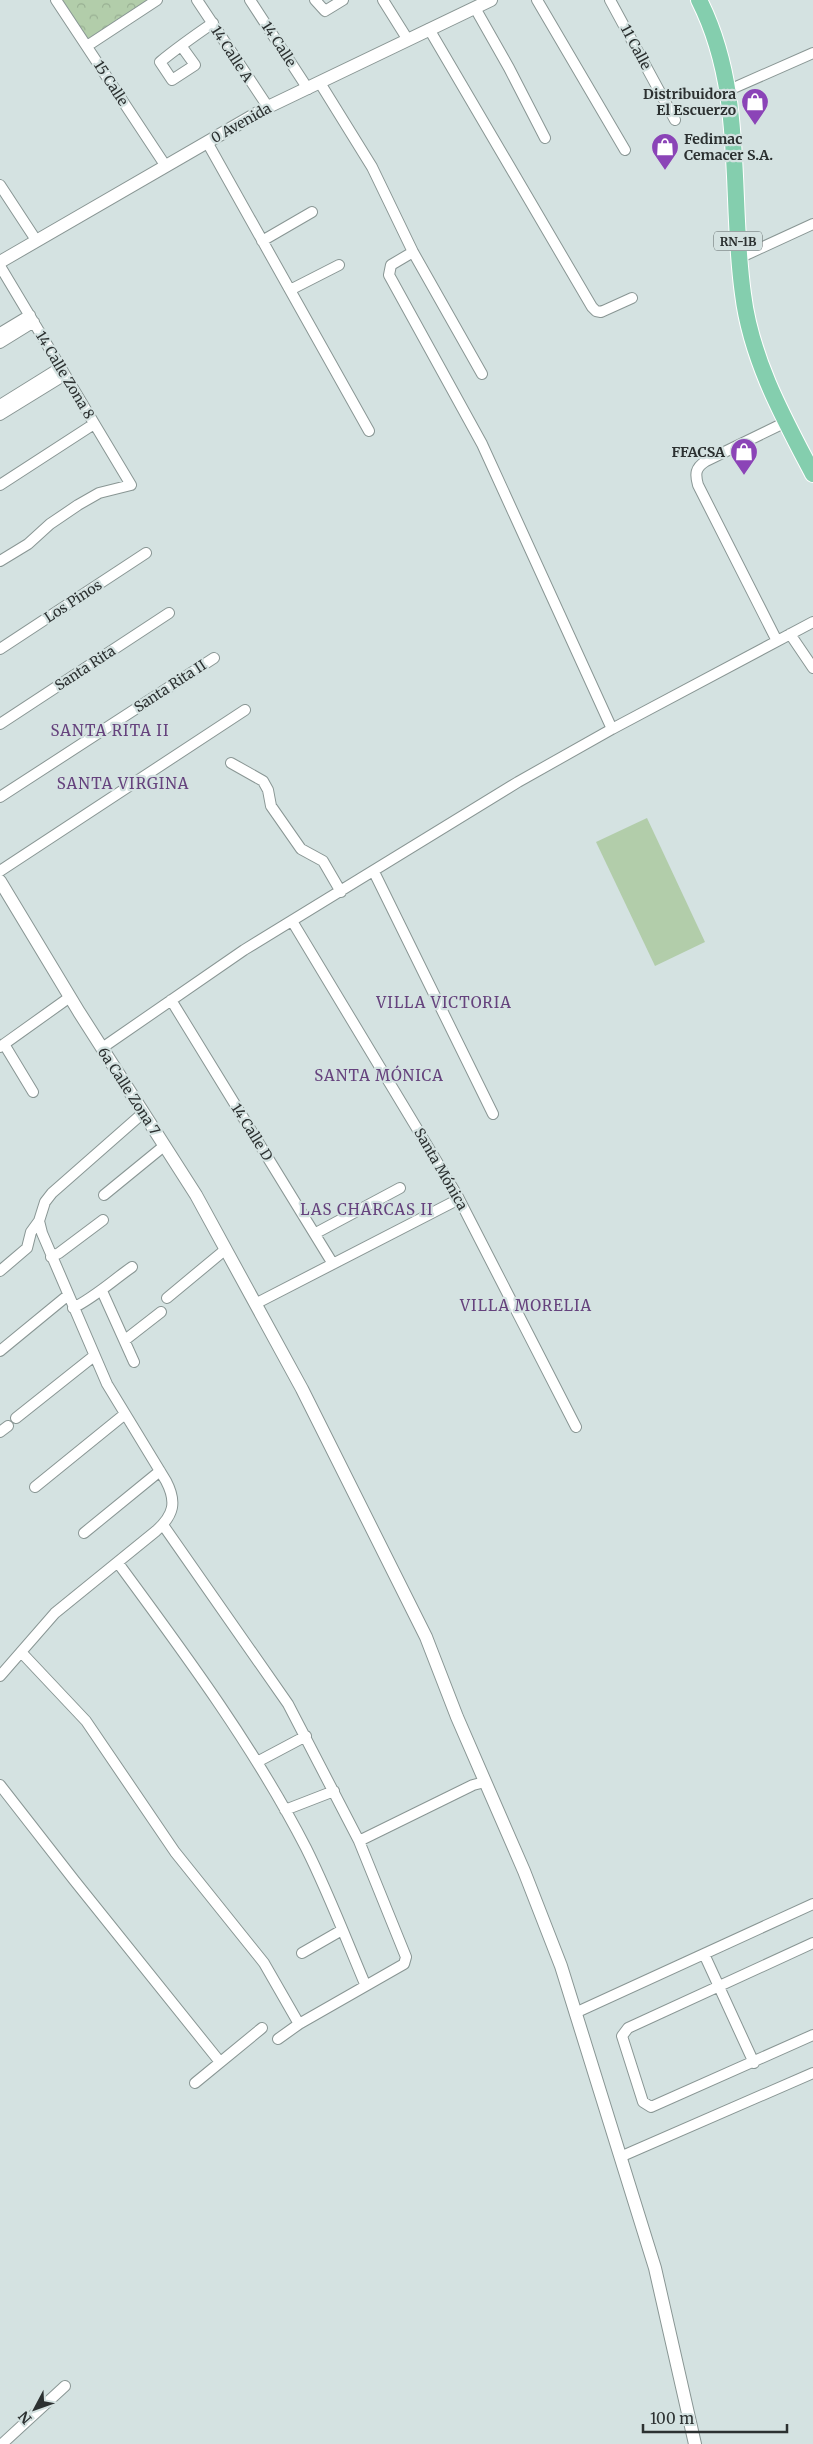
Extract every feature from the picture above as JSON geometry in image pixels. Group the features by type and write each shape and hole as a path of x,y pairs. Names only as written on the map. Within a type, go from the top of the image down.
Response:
{"highway":[{"name":"RN-1B","path":"699,0 721,51 729,90 739,258 745,308 755,349 786,422 813,474"}],"street":[{"name":"15 Calle","path":"56,0 165,166"},
{"path":"87,46 157,0"},
{"name":"14 Calle A","path":"197,0 268,108"},
{"name":"14 Calle","path":"250,0 308,89"},
{"path":"315,0 325,11 343,0"},
{"path":"382,0 408,40"},
{"name":"0 Avenida","path":"0,262 268,108 491,0"},
{"path":"537,0 625,150"},
{"name":"11 Calle","path":"610,0 675,120"},
{"path":"474,8 505,60 545,138"},
{"path":"182,47 195,65 172,80 160,62 213,23"},
{"path":"429,30 592,307 596,311 601,312 632,298"},
{"path":"729,90 813,53"},
{"path":"320,83 372,167 413,252 453,326 467,345 482,374"},
{"path":"207,142 369,431"},
{"path":"0,185 36,240"},
{"path":"262,241 312,212"},
{"path":"739,258 813,224"},
{"path":"413,252 391,265 389,275 482,444 612,729"},
{"path":"290,290 339,265"},
{"name":"14 Calle Zona 8","path":"0,266 131,485 99,493 78,505 50,524 28,544 0,561"},
{"path":"0,334 32,318"},
{"path":"0,343 32,318"},
{"path":"0,405 63,371"},
{"path":"0,415 63,371"},
{"path":"778,641 698,485 696,473 698,468 706,461 786,422"},
{"path":"0,485 94,424"},
{"name":"Los Pinos","path":"0,649 146,554"},
{"name":"Santa Rita","path":"0,724 169,613"},
{"path":"102,1048 244,950 526,778 612,729 813,622"},
{"path":"790,634 813,668"},
{"name":"Santa Rita II","path":"0,797 214,658"},
{"path":"0,870 244,710"},
{"path":"231,763 263,780 268,790 271,806 301,849 324,862 341,892"},
{"path":"374,872 493,1114"},
{"name":"6a Calle Zona 7","path":"0,881 70,997 196,1195 257,1304 409,1602 544,1919 655,2268 695,2444"},
{"name":"Santa Mónica","path":"292,920 459,1199 576,1427"},
{"path":"33,1092 2,1046 70,997"},
{"name":"14 Calle D","path":"171,1000 316,1233 333,1264"},
{"path":"0,1270 27,1248 32,1232 39,1221 43,1206 52,1193 143,1112"},
{"path":"104,1194 164,1146"},
{"path":"316,1233 400,1188"},
{"path":"257,1304 459,1199"},
{"path":"51,1257 103,1220"},
{"path":"0,1676 63,1606 163,1525 171,1515 173,1502 170,1488 125,1414 94,1356 51,1257 39,1221"},
{"path":"167,1298 226,1249"},
{"path":"73,1308 102,1291 132,1267"},
{"path":"102,1291 134,1362"},
{"path":"0,1350 67,1296"},
{"path":"125,1340 161,1312"},
{"path":"16,1418 94,1356"},
{"path":"36,1486 125,1414"},
{"path":"84,1533 160,1471"},
{"path":"163,1525 279,1689 306,1736 359,1842 406,1957 404,1964 365,1984 278,2038"},
{"path":"118,1563 199,1675 257,1762 306,1848 365,1984"},
{"path":"20,1652 86,1722 175,1852 264,1963 299,2024"},
{"path":"257,1762 306,1736"},
{"path":"359,1842 473,1785 485,1782"},
{"path":"0,1785 220,2062"},
{"path":"285,1810 334,1791"},
{"path":"575,2014 813,1904"},
{"path":"302,1953 342,1930"},
{"path":"813,1943 628,2028 623,2032 622,2036 643,2102 651,2107 754,2063 813,2035"},
{"path":"704,1954 754,2063"},
{"path":"195,2083 262,2028"},
{"path":"620,2157 813,2073"},
{"path":"2,2444 65,2386"}],"green space":[{"path":"60,0 152,0 87,42"},
{"path":"647,818 705,942 655,966 596,842"}],"place":[{"name":"Distribuidora El Escuerzo","path":"755,126"},
{"name":"Fedimac Cemacer S.A.","path":"665,171"},
{"name":"FFACSA","path":"744,476"}],"district":[{"name":"SANTA RITA II","path":"110,730"},
{"name":"SANTA VIRGINA","path":"123,783"},
{"name":"VILLA VICTORIA","path":"444,1002"},
{"name":"SANTA MÓNICA","path":"379,1075"},
{"name":"LAS CHARCAS II","path":"367,1209"},
{"name":"VILLA MORELIA","path":"526,1305"}]}
